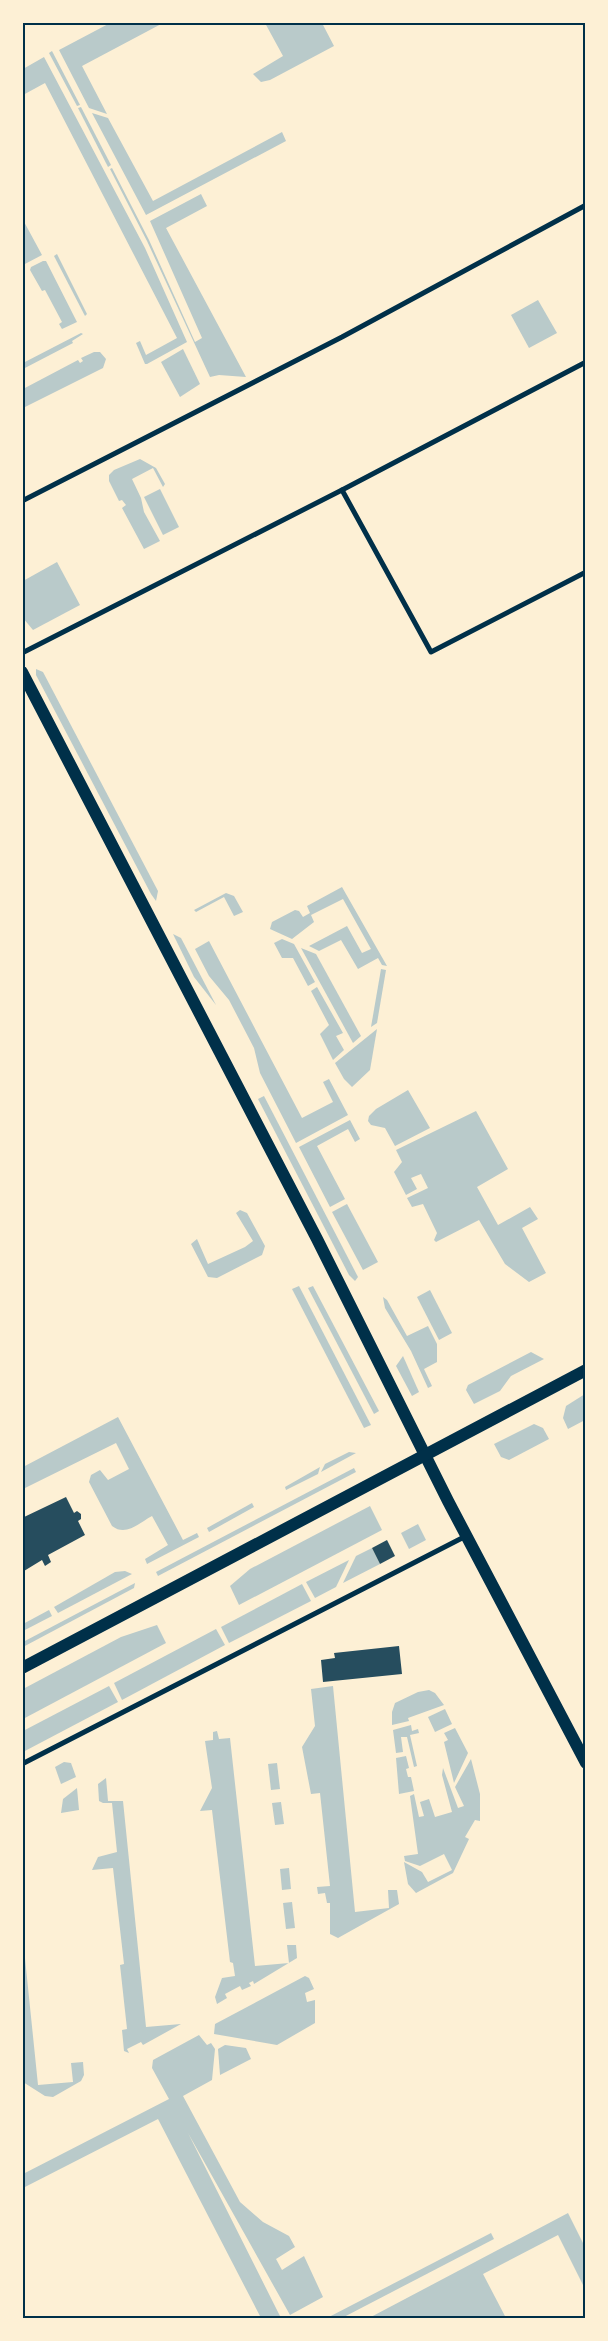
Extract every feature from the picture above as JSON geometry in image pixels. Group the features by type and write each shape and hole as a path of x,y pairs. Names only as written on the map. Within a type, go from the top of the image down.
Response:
{"main road":[{"path":"22,672 317,1239 467,1536 586,1763"},
{"path":"22,1668 586,1370"}],"street":[{"path":"22,500 342,337 586,205"},
{"path":"22,653 342,490 586,362"},
{"path":"342,490 431,652 586,572"},
{"path":"22,1764 467,1536"}],"shaded area":[{"path":"112,22 163,23 82,66 107,114 89,108 59,50"},
{"path":"265,23 322,23 334,46 270,80 261,82 253,74 283,56"},
{"path":"52,51 80,105 77,106 49,53"},
{"path":"44,57 145,248 187,342 147,364 145,364 136,343 140,341 146,355 177,338 45,83 23,95 23,69"},
{"path":"81,107 111,165 108,167 78,108"},
{"path":"92,113 108,118 153,201 282,132 286,141 146,215"},
{"path":"112,168 149,240 195,342 202,338 150,221 201,194 207,206 166,228 246,377 219,375 210,377 147,241 110,169"},
{"path":"22,218 42,255 23,265 24,260"},
{"path":"57,254 87,314 85,316 54,256"},
{"path":"46,261 77,322 62,329 59,324 62,322 45,290 42,291 30,270 31,267"},
{"path":"538,300 557,333 529,348 511,315"},
{"path":"81,333 83,334 72,341 73,343 23,369 23,363"},
{"path":"183,349 200,384 180,397 161,362"},
{"path":"94,352 100,352 106,359 103,368 23,408 23,389 78,360 80,363 83,361 81,358"},
{"path":"140,459 156,468 165,484 163,487 153,468 132,479 141,498 144,512 160,541 144,549 122,508 126,505 122,500 119,501 109,481 109,475 114,470"},
{"path":"160,489 179,527 163,535 144,497"},
{"path":"57,562 80,605 33,630 23,618 23,581"},
{"path":"36,669 43,672 158,891 156,901 36,675"},
{"path":"342,887 387,966 382,965 378,958 358,969 341,940 319,951 309,946 347,926 362,953 371,949 343,899 311,915 314,922 292,939 270,929 272,922 295,910 299,911 303,917 310,913 307,906"},
{"path":"226,893 234,896 243,912 234,916 224,897 196,912 194,910"},
{"path":"173,934 181,938 216,1005 194,977"},
{"path":"282,939 294,944 315,982 308,986 293,958 282,958 274,943"},
{"path":"209,941 302,1118 333,1102 323,1082 329,1079 348,1115 296,1143 260,1073 254,1048 229,1000 209,976 195,949"},
{"path":"301,948 316,954 361,1036 353,1043"},
{"path":"381,969 386,970 377,1023 371,1027"},
{"path":"317,987 343,1033 336,1036 344,1050 333,1060 320,1034 329,1025 311,991"},
{"path":"377,1029 370,1070 352,1087 344,1079 335,1063"},
{"path":"408,1090 430,1128 395,1146 385,1128 371,1125 368,1121 369,1116 376,1109"},
{"path":"264,1096 358,1277 355,1281 349,1275 258,1099"},
{"path":"476,1111 508,1169 477,1187 498,1225 530,1207 538,1219 522,1228 546,1273 529,1282 505,1264 479,1220 436,1242 434,1240 437,1233 423,1204 412,1207 407,1198 428,1188 421,1174 411,1178 417,1189 406,1195 394,1172 402,1162 396,1150"},
{"path":"350,1120 360,1139 355,1142 348,1129 317,1146 345,1199 330,1207 299,1147"},
{"path":"347,1204 378,1262 363,1270 332,1212"},
{"path":"240,1210 247,1213 265,1246 262,1255 217,1278 208,1277 191,1244 197,1239 208,1264 245,1247 253,1241 236,1213"},
{"path":"299,1286 371,1425 364,1428 292,1289"},
{"path":"313,1286 379,1411 374,1414 308,1288"},
{"path":"430,1290 452,1333 439,1340 417,1297"},
{"path":"383,1297 387,1300 407,1336 428,1326 437,1344 437,1362 424,1369 432,1386 428,1388 411,1351 385,1308"},
{"path":"531,1352 544,1359 511,1376 500,1391 474,1404 466,1390 468,1385"},
{"path":"403,1356 419,1392 412,1396 396,1366"},
{"path":"585,1394 585,1420 568,1429 563,1418 566,1406"},
{"path":"118,1417 183,1540 197,1533 199,1537 147,1564 145,1559 168,1545 152,1516 127,1530 117,1529 112,1526 89,1482 91,1475 100,1470 108,1480 129,1469 116,1443 23,1489 23,1467"},
{"path":"534,1424 543,1428 549,1439 509,1460 501,1457 494,1444"},
{"path":"349,1452 356,1453 321,1472 325,1464"},
{"path":"320,1467 318,1474 286,1490 285,1487"},
{"path":"354,1468 356,1472 158,1576 156,1572"},
{"path":"252,1503 254,1507 209,1532 207,1528"},
{"path":"370,1506 382,1530 239,1605 230,1586 250,1569"},
{"path":"418,1524 426,1540 409,1549 401,1533"},
{"path":"372,1548 380,1564 343,1583 356,1556"},
{"path":"349,1560 336,1587 315,1598 306,1582"},
{"path":"125,1571 132,1574 58,1613 54,1607 115,1572"},
{"path":"135,1583 134,1588 23,1647 23,1642"},
{"path":"302,1584 311,1601 229,1643 221,1627"},
{"path":"49,1610 52,1616 23,1631 23,1624"},
{"path":"157,1625 166,1643 23,1719 23,1689 121,1637"},
{"path":"216,1629 225,1645 122,1700 114,1683"},
{"path":"109,1686 118,1702 23,1752 23,1731"},
{"path":"333,1686 355,1912 389,1908 388,1890 397,1890 399,1904 338,1938 330,1934 330,1903 327,1903 325,1893 318,1894 317,1887 330,1886 320,1793 311,1794 302,1747 315,1726 311,1689"},
{"path":"429,1690 435,1693 444,1705 408,1718 409,1721 392,1725 392,1712 395,1703 418,1692"},
{"path":"445,1709 452,1724 435,1732 428,1717"},
{"path":"411,1725 412,1731 418,1729 419,1733 410,1735 417,1766 414,1767 407,1737 401,1737 403,1752 396,1753 393,1730"},
{"path":"455,1728 468,1753 454,1783 444,1742 448,1740 444,1733"},
{"path":"217,1731 219,1739 230,1738 255,1966 289,1963 254,1984 253,1981 249,1983 251,1986 242,1990 240,1986 225,1994 227,1998 217,2004 215,1997 222,1978 235,1976 233,1963 230,1962 212,1810 200,1811 212,1788 205,1741 213,1740 213,1732"},
{"path":"406,1756 409,1768 406,1769 408,1777 411,1777 414,1791 399,1794 396,1758"},
{"path":"471,1759 480,1794 480,1821 475,1820 465,1837 469,1839 453,1873 416,1893 408,1884 404,1862 422,1872 428,1882 452,1870 444,1854 420,1866 405,1861 404,1856 418,1854 410,1796 414,1794 419,1817 424,1816 420,1802 429,1799 435,1817 452,1812 442,1775 443,1768 458,1808 464,1806 455,1787"},
{"path":"64,1762 71,1763 76,1777 61,1784 55,1767"},
{"path":"277,1763 280,1789 271,1790 268,1764"},
{"path":"106,1778 108,1801 123,1801 146,2027 181,2024 143,2045 141,2042 127,2049 129,2053 124,2051 122,2030 127,2029 120,1965 124,1964 113,1868 92,1870 98,1857 117,1852 112,1803 99,1801 98,1784"},
{"path":"77,1788 79,1810 61,1813 63,1799"},
{"path":"281,1802 284,1824 275,1825 272,1803"},
{"path":"289,1868 291,1889 282,1890 280,1869"},
{"path":"292,1902 295,1928 286,1929 283,1903"},
{"path":"22,1929 38,2085 73,2082 71,2063 83,2062 84,2075 81,2081 53,2097 45,2096 23,2082"},
{"path":"287,1945 296,1945 297,1958 289,1963"},
{"path":"305,1976 309,1978 314,1989 305,1993 307,2002 315,2000 315,2023 277,2045 214,2034 215,2024"},
{"path":"199,2035 207,2045 211,2043 215,2049 212,2080 183,2096 240,2202 263,2222 289,2236 295,2247 276,2259 282,2270 304,2256 323,2297 290,2315 188,2133 281,2318 261,2318 158,2119 23,2188 23,2174 169,2099 152,2068 153,2060"},
{"path":"225,2045 246,2048 251,2059 220,2075 218,2049"},
{"path":"568,2213 585,2247 585,2289 558,2235 483,2274 506,2318 369,2318"},
{"path":"491,2233 494,2239 342,2318 327,2318"}],"building":[{"path":"66,1497 74,1513 77,1511 81,1514 81,1519 78,1521 85,1535 48,1555 51,1562 45,1566 42,1560 24,1571 22,1518"},
{"path":"387,1540 395,1556 380,1564 372,1548"},
{"path":"399,1646 402,1674 323,1682 321,1660 335,1658 334,1653"}]}
